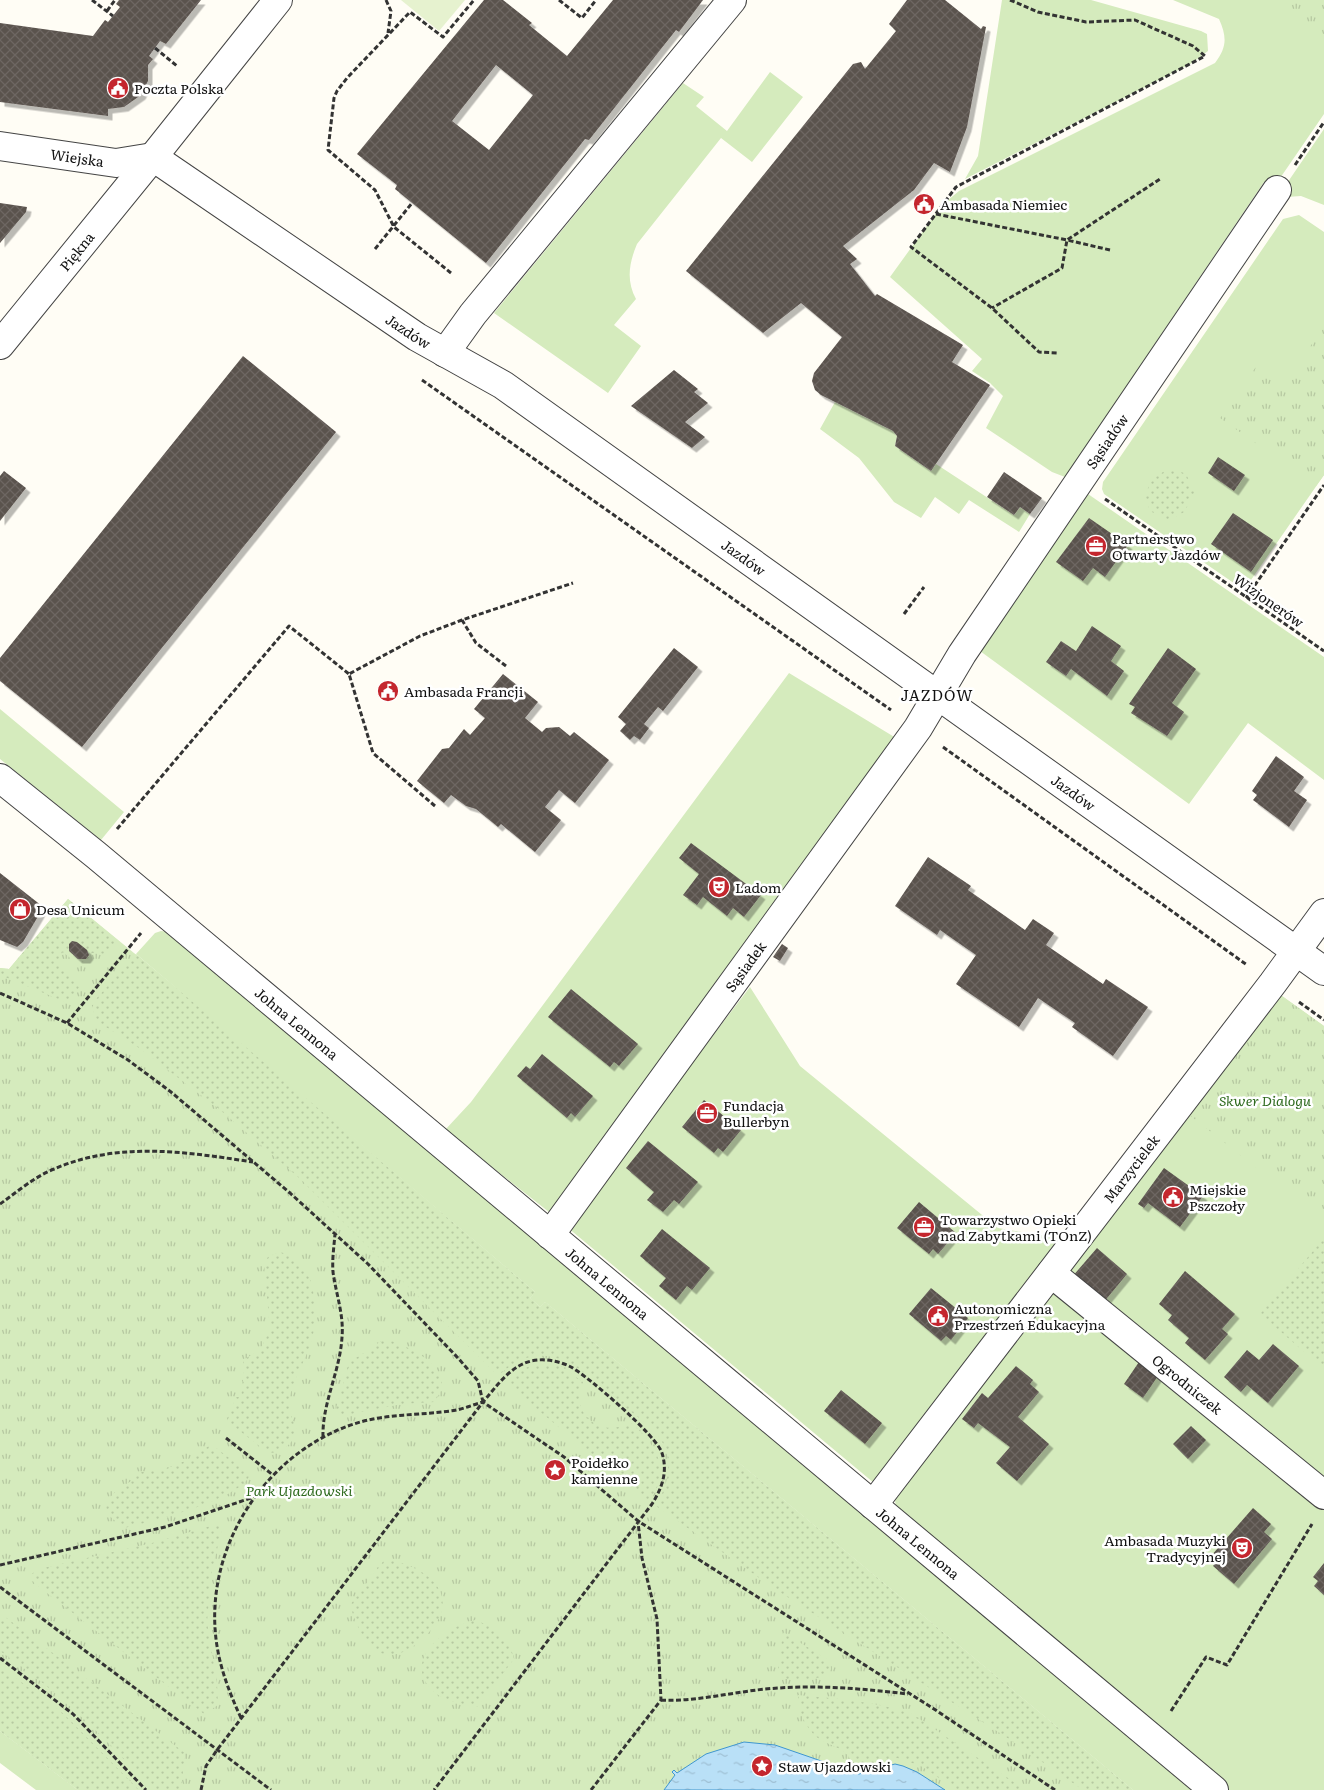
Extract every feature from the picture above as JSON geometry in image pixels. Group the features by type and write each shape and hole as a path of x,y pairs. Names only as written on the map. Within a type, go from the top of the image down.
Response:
{"street":[{"name":"Piękna","path":"0,345 278,0"},
{"path":"445,353 473,314 732,0"},
{"name":"Wiejska","path":"0,146 116,163 153,157"},
{"name":"Jazdów","path":"153,157 417,337 482,373 518,396 1324,971"},
{"name":"Sąsiadów","path":"937,694 1277,190"},
{"name":"Sąsiadek","path":"550,1235 918,728 937,694"},
{"name":"Johna Lennona","path":"0,778 96,854 1214,1790"},
{"name":"Marzycielek","path":"873,1505 1273,983 1324,913"},
{"name":"Ogrodniczek","path":"1051,1273 1324,1495"}],"path":[{"path":"92,0 113,16"},
{"path":"107,11 115,0"},
{"path":"386,0 391,11 388,34"},
{"path":"451,273 394,227 375,190 328,150 334,98 388,34 410,12 443,37 474,0"},
{"path":"559,0 582,18 596,0"},
{"path":"1010,0 1038,12 1086,22 1136,20 1193,46 1205,56 956,187 912,247 992,308 1039,352 1059,353"},
{"path":"155,48 177,66"},
{"path":"1277,190 1324,122"},
{"path":"992,308 1062,268 1067,240 1160,179"},
{"path":"375,249 412,203"},
{"path":"936,214 1110,250"},
{"path":"415,375 918,728 1324,1020"},
{"name":"Wizjonerów","path":"1079,481 1324,651"},
{"path":"1246,598 1324,485"},
{"path":"349,674 420,636 573,583"},
{"path":"904,614 924,587"},
{"path":"462,620 476,643 506,666"},
{"path":"96,854 289,626 349,674 372,753 436,806"},
{"path":"67,1023 129,948"},
{"path":"0,993 67,1023 103,1043 164,1087 254,1162 368,1264 473,1375 478,1381 483,1402 564,1457 638,1521 912,1695 1055,1790"},
{"path":"0,1204 32,1181 54,1169 106,1154 137,1150 182,1151 254,1162"},
{"path":"323,1438 322,1420 338,1368 342,1336 341,1315 333,1270 335,1234"},
{"path":"201,1790 206,1766 483,1402 507,1374 530,1361 548,1360 576,1370 646,1430 660,1448 664,1466 663,1481 652,1504 434,1790"},
{"path":"241,1718 222,1670 217,1644 215,1615 217,1586 224,1558 235,1527 252,1498 272,1475 300,1452 349,1425 399,1414 448,1412 483,1402"},
{"path":"226,1438 272,1475"},
{"path":"0,1565 165,1527 252,1498"},
{"path":"591,1790 661,1700 657,1619 642,1558 638,1521"},
{"path":"1152,1738 1206,1657 1227,1665 1314,1521"},
{"path":"0,1587 271,1790"},
{"path":"0,1658 73,1714 146,1790"},
{"path":"661,1700 701,1699 778,1688 823,1686 912,1695"}],"green space":[{"path":"401,0 465,0 439,31"},
{"path":"1002,0 1091,0 1201,31 1207,34 1208,51 1192,63 965,179 978,156"},
{"path":"1173,0 1324,0 1324,114 1274,187 1264,182 1065,477 1052,472 986,428 1003,396 990,383 972,371 982,359 890,277 942,205 959,191 1215,63 1224,47 1223,31 1219,19"},
{"path":"1272,0 1324,0 1324,37"},
{"path":"770,72 803,97 752,162 721,138 637,244 630,272 631,285 636,299 614,325 641,346 608,393 494,313 683,83 704,97 696,106 727,131"},
{"path":"1324,129 1324,205 1301,196 1287,197 1281,192"},
{"path":"1299,215 1324,232 1324,475 1244,590 1104,494 1102,489 1103,482 1283,219"},
{"path":"1324,327 1324,475 1316,486 1220,418 1258,364 1284,383"},
{"path":"835,402 893,431 897,436 895,446 931,471 936,464 1014,515 1020,507 1030,514 1019,532 969,500 959,514 935,497 921,518 894,502 859,458 820,429"},
{"path":"1172,468 1186,474 1195,493 1184,512 1169,521 1152,512 1145,502 1152,480"},
{"path":"1088,494 1324,657 1324,780 1248,723 1189,804 980,651"},
{"path":"789,673 896,738 549,1212 445,1130 471,1102"},
{"path":"0,709 124,812 101,840 0,759"},
{"name":"Park Ujazdowski","path":"68,899 211,1016 535,1292 530,1298 540,1307 545,1302 1133,1790 78,1790 0,1731 0,968 9,969"},
{"path":"68,899 120,942 107,954 92,953 86,961 81,963 76,963 63,952 60,956 59,965 79,987 68,1003 0,975 0,968 9,969"},
{"path":"161,931 169,932 944,1577 944,1583 1188,1787 1195,1785 1200,1790 1133,1790 545,1302 540,1307 530,1298 535,1292 136,954 155,933"},
{"path":"136,954 535,1292 530,1298 540,1307 545,1302 1133,1790 1083,1790 1003,1735 778,1591 656,1506 665,1487 668,1473 668,1459 660,1438 649,1426 581,1370 549,1356 533,1356 516,1362 498,1376 298,1177 219,1109 139,1048 98,1022 92,1008 96,999"},
{"path":"750,987 800,1066 998,1228 1063,1239 874,1483 567,1227"},
{"path":"1275,991 1324,1026 1324,1483 1168,1359 1065,1267"},
{"name":"Skwer Dialogu","path":"1275,991 1324,1026 1324,1221 1183,1110"},
{"path":"1324,1238 1324,1369 1260,1314"},
{"path":"279,1252 291,1256 307,1274 315,1300 315,1314 312,1339 290,1396 290,1412 298,1433 285,1448 272,1453 267,1452 227,1421 236,1397 241,1397 244,1371 243,1360 260,1350 270,1330 264,1263 268,1257"},
{"path":"1053,1289 1324,1508 1324,1790 1229,1790 896,1509 895,1499"},
{"path":"385,1339 411,1349 436,1368 441,1376 442,1384 438,1396 434,1402 402,1404 341,1416 336,1408 350,1361"},
{"path":"539,1364 561,1366 583,1382 580,1404 590,1420 609,1428 619,1427 630,1422 647,1439 654,1448 660,1468 660,1479 649,1501 505,1383 520,1370"},
{"path":"211,1444 250,1474 244,1483 231,1492 194,1508 124,1528 107,1514 106,1508 111,1497 136,1478 136,1472 147,1472 176,1465 194,1456"},
{"path":"218,1525 222,1529 212,1570 207,1622 217,1683 218,1705 204,1714 30,1580 30,1575 39,1569 152,1543"},
{"path":"385,1559 403,1563 430,1578 439,1588 443,1600 441,1613 433,1627 415,1645 394,1655 384,1654 371,1646 362,1634 350,1605"},
{"path":"0,1613 185,1753 181,1790 153,1790 81,1716 42,1682 0,1651"},
{"path":"475,1620 489,1626 505,1639 514,1659 477,1707 454,1702 438,1695 425,1680 422,1669 424,1657 439,1638 463,1624"},
{"path":"783,1632 830,1661 831,1669 827,1676 811,1679 780,1679 778,1668"},
{"path":"0,1666 64,1714 139,1790 78,1790 0,1731"},
{"path":"798,1695 870,1703 912,1714 1026,1790 957,1790 921,1766 897,1758 866,1767 854,1766 845,1752 821,1740 812,1732 804,1720"},
{"path":"0,1731 78,1790 36,1790 0,1763"}],"water":[{"name":"Staw Ujazdowski","path":"744,1742 775,1745 859,1774 895,1764 917,1772 945,1790 664,1790 675,1775 672,1772 674,1770 677,1773 706,1754"}],"building":[{"path":"119,0 201,0 166,44 160,41 149,56 153,59 148,65 148,81 141,95 124,107 108,109 108,116 0,102 0,23 93,36 105,20 108,22 120,7 116,4"},
{"path":"484,0 503,0 532,23 529,25 567,56 613,0 703,0 679,32 676,30 589,140 585,139 486,263 395,189 397,185 357,154","holes":["496,65 533,95 489,150 452,121"]},
{"path":"907,0 945,0 981,29 983,26 986,27 967,127 950,172 934,163 914,190 843,246 857,259 850,264 875,296 877,294 963,345 952,362 990,385 931,471 895,446 897,436 893,431 821,395 815,390 812,381 814,373 842,337 801,303 763,333 686,271 853,64 861,62 865,69 896,31 889,24"},
{"path":"0,203 27,207 26,212 0,243"},
{"path":"243,356 336,432 82,747 0,681 0,658"},
{"path":"674,370 698,389 694,392 708,403 685,422 705,437 692,448 631,406"},
{"path":"1218,457 1245,475 1234,491 1208,473"},
{"path":"4,471 26,488 0,521 0,476"},
{"path":"1004,472 1042,498 1030,514 1020,507 1014,515 987,497"},
{"path":"1233,513 1273,540 1251,572 1211,544"},
{"path":"1089,518 1128,545 1105,577 1093,568 1083,581 1056,562"},
{"path":"1092,626 1121,646 1111,661 1124,671 1107,696 1071,669 1066,676 1046,662 1061,641 1076,651"},
{"path":"674,648 698,667 663,711 658,707 644,724 649,728 640,740 634,736 630,740 620,731 626,724 618,717"},
{"path":"1168,648 1196,669 1172,703 1184,712 1167,736 1131,713 1135,707 1129,704"},
{"path":"503,674 538,702 525,718 542,732 546,728 559,727 570,736 574,732 609,760 575,803 559,790 545,807 561,820 535,852 501,824 498,827 476,809 466,806 451,795 444,803 417,781 442,749 449,748 464,729 470,735 485,718 474,709"},
{"path":"1276,756 1304,777 1294,791 1307,800 1289,827 1253,800 1257,795 1252,791"},
{"name":"Ladom","path":"691,843 761,895 744,917 733,908 727,916 703,897 697,905 683,895 699,874 679,858"},
{"path":"928,857 971,886 968,890 1025,930 1033,919 1054,933 1046,945 1103,984 1106,979 1148,1007 1113,1056 1072,1027 1075,1023 1038,998 1019,1027 956,984 976,955 940,930 937,935 895,906"},
{"name":"Desa Unicum","path":"0,873 42,906 23,942 17,947 0,940"},
{"path":"72,941 77,942 87,950 89,955 86,959 78,959 69,951 69,944"},
{"path":"782,944 788,948 780,961 773,957"},
{"path":"571,989 638,1044 619,1066 614,1062 610,1067 548,1017"},
{"path":"542,1054 593,1096 575,1117 571,1113 567,1118 517,1076 526,1066 530,1069"},
{"name":"Fundacja Bullerbyn","path":"704,1100 741,1130 723,1152 718,1148 714,1153 682,1127"},
{"path":"648,1141 698,1182 679,1204 674,1200 663,1212 647,1200 654,1192 626,1168"},
{"name":"Miejskie Pszczoły","path":"1164,1168 1203,1196 1180,1227 1148,1203 1144,1208 1138,1204"},
{"name":"Towarzystwo Opieki nad Zabytkami (TOnZ)","path":"919,1202 956,1233 938,1254 933,1249 929,1254 897,1228"},
{"path":"662,1229 710,1268 692,1290 687,1286 676,1300 659,1286 666,1278 640,1256"},
{"path":"1097,1248 1127,1274 1103,1303 1072,1277"},
{"path":"1185,1271 1235,1314 1222,1329 1228,1334 1205,1360 1185,1343 1189,1338 1168,1320 1172,1315 1159,1304"},
{"name":"Autonomiczna Przestrzeń Edukacyjna","path":"931,1288 968,1318 951,1340 946,1336 941,1341 909,1314"},
{"path":"1273,1344 1299,1366 1268,1403 1247,1385 1241,1392 1224,1377 1247,1350 1259,1360"},
{"path":"1141,1359 1160,1373 1143,1398 1124,1384"},
{"path":"1016,1366 1033,1380 1030,1384 1039,1392 1018,1417 1049,1444 1017,1481 996,1463 1010,1447 978,1423 974,1428 962,1419 982,1393 988,1398"},
{"path":"841,1390 882,1423 865,1444 824,1411"},
{"path":"1191,1426 1206,1440 1188,1459 1173,1444"},
{"name":"Ambasada Muzyki Tradycyjnej","path":"1253,1508 1271,1524 1264,1532 1272,1539 1234,1584 1213,1566 1217,1561 1211,1556"},
{"path":"1324,1563 1324,1595 1314,1586 1318,1581 1313,1577"}],"place":[{"name":"Poczta Polska","path":"118,88"},
{"name":"Ambasada Niemiec","path":"924,204"},
{"name":"Partnerstwo Otwarty Jazdów","path":"1096,546"},
{"name":"Ambasada Francji","path":"388,691"},
{"name":"Ladom","path":"719,887"},
{"name":"Desa Unicum","path":"20,909"},
{"name":"Fundacja Bullerbyn","path":"707,1113"},
{"name":"Miejskie Pszczoły","path":"1173,1197"},
{"name":"Towarzystwo Opieki nad Zabytkami (TOnZ)","path":"924,1227"},
{"name":"Autonomiczna Przestrzeń Edukacyjna","path":"938,1316"},
{"name":"Poidełko kamienne","path":"555,1470"},
{"name":"Ambasada Muzyki Tradycyjnej","path":"1242,1548"},
{"name":"Staw Ujazdowski","path":"762,1766"}],"district":[{"name":"JAZDÓW","path":"937,694"}]}
